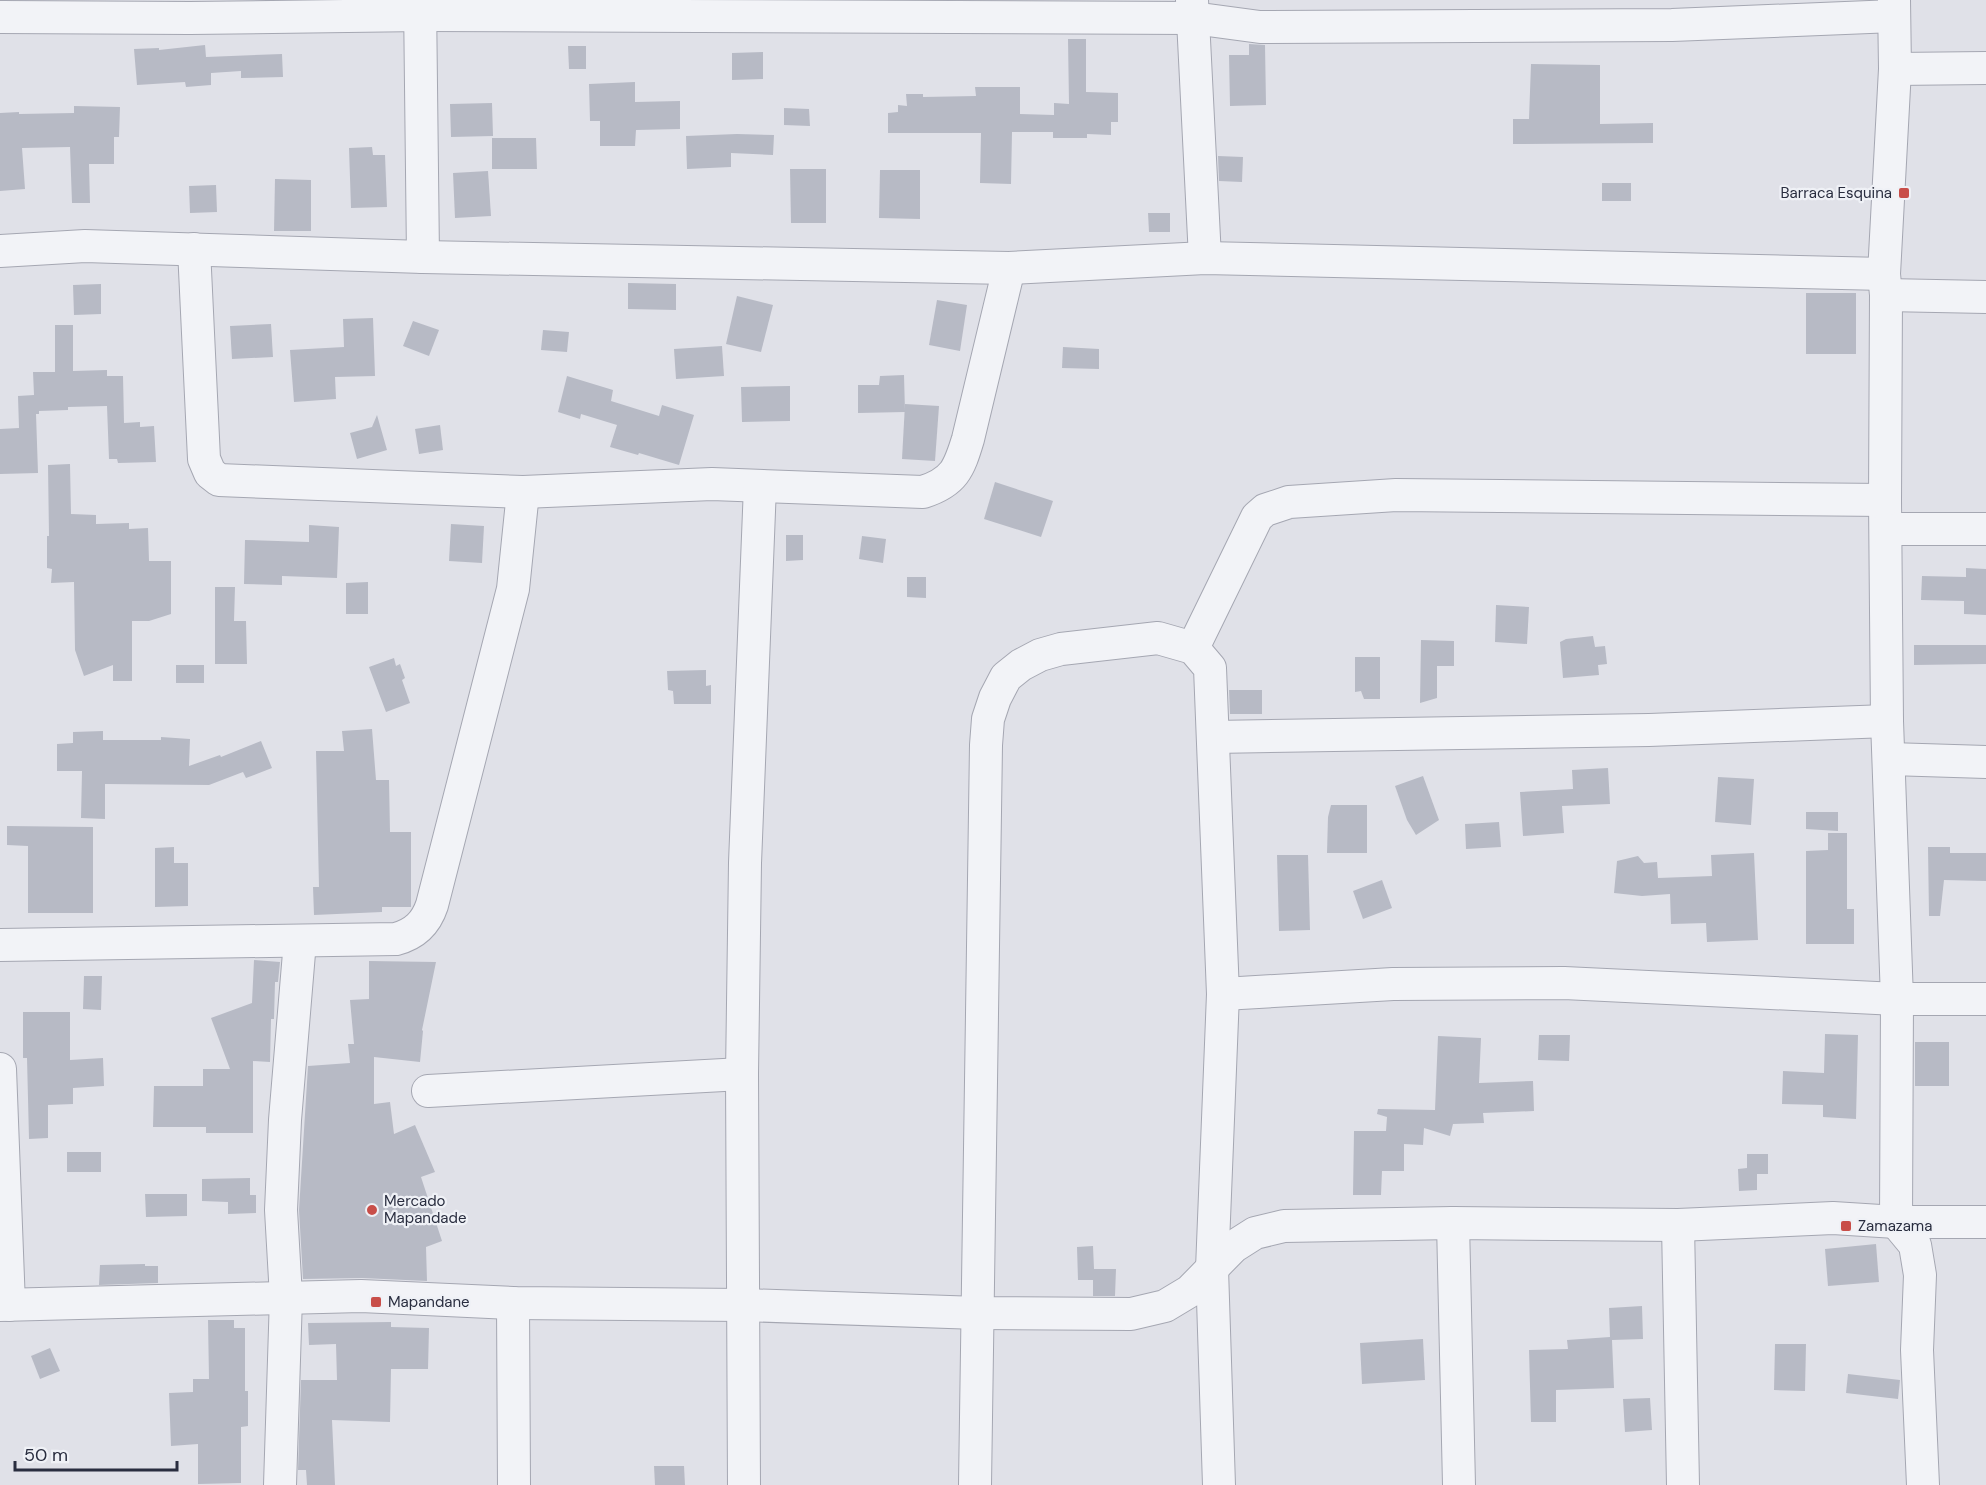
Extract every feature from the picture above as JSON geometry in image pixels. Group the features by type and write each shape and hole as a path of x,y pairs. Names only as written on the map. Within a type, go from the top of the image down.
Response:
{"street":[{"path":"421,7 423,257"},
{"path":"0,17 189,9 421,7 1192,9 1260,27 1433,13 1672,13 1894,8 1895,69 1885,284 1885,515 1887,721 1897,999 1896,1222 1915,1245 1920,1275 1917,1350 1923,1485"},
{"path":"1192,9 1205,258"},
{"path":"1895,69 1986,68"},
{"path":"0,251 85,246 423,257 1009,268 1205,258 1885,284 1986,297"},
{"path":"194,249 204,459 210,473 219,480 524,492 712,484 922,492 939,487 949,479 960,464 968,439 1009,268"},
{"path":"744,1485 742,1074 746,863 760,486"},
{"path":"0,945 396,939 408,936 428,918 513,590 524,492"},
{"path":"1193,648 1257,517 1265,510 1289,502 1396,495 1885,515 1986,529"},
{"path":"975,1485 988,718 1006,677 1021,665 1040,655 1061,648 1158,638 1193,648 1210,668 1223,994 1212,1269 1219,1485"},
{"path":"1213,737 1649,730 1887,721"},
{"path":"1890,759 1986,762"},
{"path":"280,1485 286,1297 281,1210 285,1120 300,941"},
{"path":"1223,994 1393,984 1564,983 1897,999 1986,999"},
{"path":"0,1069 4,1305 361,1296 513,1303 744,1305 978,1313 1131,1314 1165,1306 1190,1291 1233,1247 1255,1233 1284,1226 1453,1223 1678,1225 1833,1218 1896,1222 1986,1222"},
{"path":"428,1091 742,1074"},
{"path":"1453,1223 1459,1485"},
{"path":"1678,1225 1683,1485"},
{"path":"513,1303 514,1485"}],"building":[{"path":"1068,39 1086,39 1086,92 1118,93 1118,122 1111,122 1111,135 1087,134 1087,138 1053,138 1053,132 1012,132 1011,184 980,183 981,133 888,133 888,113 898,112 898,105 907,106 906,94 923,94 923,97 976,96 975,87 1020,87 1020,114 1054,115 1054,103 1069,104"},
{"path":"1249,44 1265,45 1266,105 1230,106 1229,55 1249,55"},
{"path":"205,45 206,57 282,54 283,77 241,78 241,71 211,73 211,85 186,87 185,82 137,85 134,49 159,48 159,50"},
{"path":"568,46 586,46 586,69 569,69"},
{"path":"763,52 763,79 732,80 732,53"},
{"path":"1531,64 1600,65 1600,124 1653,123 1653,143 1513,144 1513,119 1529,119"},
{"path":"635,82 635,102 680,101 680,129 636,130 635,146 600,146 600,121 590,121 589,84"},
{"path":"492,103 493,136 451,137 450,104"},
{"path":"74,106 120,107 119,137 114,137 114,164 89,164 90,203 72,203 70,147 22,148 25,189 0,191 0,113 74,113"},
{"path":"784,108 809,109 810,126 784,125"},
{"path":"774,135 773,155 731,153 731,167 687,169 686,136"},
{"path":"492,138 536,138 537,169 492,169"},
{"path":"372,147 373,155 385,155 387,207 351,208 349,148"},
{"path":"1218,156 1243,157 1242,182 1219,181"},
{"path":"790,169 826,169 826,223 791,223"},
{"path":"880,170 920,170 920,219 879,218"},
{"path":"488,171 491,216 455,218 453,173"},
{"path":"275,179 311,180 311,231 274,231"},
{"path":"1602,183 1631,183 1631,201 1602,201"},
{"path":"216,185 217,212 190,213 189,186"},
{"path":"1148,213 1170,213 1170,232 1149,232"},
{"path":"628,283 676,284 676,310 628,309"},
{"path":"101,284 101,314 74,315 73,285"},
{"path":"1806,293 1856,293 1856,354 1806,354"},
{"path":"737,296 773,305 761,352 726,344"},
{"path":"937,300 967,305 960,351 929,345"},
{"path":"373,318 375,376 335,377 336,399 294,402 290,350 344,347 343,319"},
{"path":"413,321 439,330 429,356 403,346"},
{"path":"271,324 273,357 232,359 230,326"},
{"path":"55,325 73,325 73,371 107,370 107,376 123,376 124,423 140,422 140,427 154,426 156,462 118,463 117,459 109,459 107,406 68,407 68,410 39,411 39,414 36,414 38,473 0,474 0,429 19,428 18,396 34,395 33,372 55,372"},
{"path":"543,330 569,332 567,352 541,350"},
{"path":"722,346 724,376 676,379 674,349"},
{"path":"1063,347 1099,349 1099,369 1062,368"},
{"path":"904,375 905,412 858,413 858,385 879,385 880,376"},
{"path":"567,376 613,390 611,401 659,416 662,405 694,415 679,465 610,447 617,425 581,414 580,419 558,412"},
{"path":"790,386 790,421 742,422 741,387"},
{"path":"905,404 939,406 935,461 902,459"},
{"path":"377,415 387,450 357,459 350,433 372,427"},
{"path":"440,425 443,450 419,454 415,429"},
{"path":"70,464 71,514 96,515 96,524 129,523 129,529 148,528 149,561 171,561 171,614 149,621 132,621 132,681 113,681 113,665 84,676 75,650 74,582 51,583 52,569 47,568 48,465"},
{"path":"995,482 1053,501 1041,537 984,519"},
{"path":"451,524 484,526 482,563 449,561"},
{"path":"309,525 339,527 337,578 282,576 282,585 244,584 245,540 309,542"},
{"path":"786,535 803,535 803,560 786,561"},
{"path":"862,536 886,539 883,563 859,559"},
{"path":"1966,568 1986,569 1986,615 1964,614 1964,601 1921,600 1922,576 1966,577"},
{"path":"907,577 926,577 926,598 907,597"},
{"path":"368,582 368,614 346,614 346,583"},
{"path":"215,587 235,587 234,621 246,621 247,664 215,664"},
{"path":"1496,605 1529,607 1527,644 1495,642"},
{"path":"1593,636 1595,647 1605,646 1607,664 1598,665 1599,675 1563,678 1560,642 1566,639"},
{"path":"1421,640 1454,641 1454,666 1437,666 1437,698 1420,703"},
{"path":"1914,645 1986,645 1986,664 1914,665"},
{"path":"1355,657 1380,657 1380,699 1364,699 1361,691 1355,692"},
{"path":"394,658 396,666 400,664 405,678 402,680 410,703 386,712 369,667"},
{"path":"176,665 204,665 204,683 176,683"},
{"path":"706,670 706,686 711,685 711,704 674,704 673,691 668,690 667,671"},
{"path":"1229,690 1262,690 1262,714 1230,714"},
{"path":"372,729 376,780 389,780 390,832 411,832 411,907 382,907 382,912 314,915 313,887 319,887 316,751 344,751 342,731"},
{"path":"103,731 103,740 161,740 161,737 190,739 189,766 220,755 221,757 261,741 272,768 246,778 243,772 209,785 105,784 105,819 81,818 82,771 57,771 57,744 73,743 73,732"},
{"path":"1608,768 1610,804 1562,806 1564,833 1523,836 1520,792 1573,789 1572,770"},
{"path":"1423,776 1439,820 1416,835 1407,820 1395,786"},
{"path":"1718,777 1754,779 1751,825 1715,822"},
{"path":"1331,805 1367,805 1367,853 1327,853 1328,817"},
{"path":"1806,812 1838,812 1838,831 1806,829"},
{"path":"1499,822 1501,847 1466,849 1465,824"},
{"path":"7,826 93,827 93,913 28,913 28,846 7,845"},
{"path":"1828,833 1847,833 1847,909 1854,909 1854,944 1806,944 1806,851 1828,850"},
{"path":"174,847 174,863 188,863 188,906 155,907 155,848"},
{"path":"1928,847 1950,847 1950,853 1986,853 1986,881 1944,880 1940,916 1929,916"},
{"path":"1754,853 1758,940 1707,942 1706,923 1671,924 1670,894 1642,896 1614,893 1617,861 1638,856 1644,863 1657,862 1658,878 1712,876 1711,855"},
{"path":"1277,855 1308,855 1310,930 1279,931"},
{"path":"1382,880 1392,908 1363,919 1353,891"},
{"path":"254,960 280,962 278,982 275,982 274,1019 271,1019 270,1062 253,1061 253,1133 206,1133 206,1127 153,1127 154,1086 203,1086 203,1069 230,1069 211,1018 252,1003"},
{"path":"369,961 436,962 422,1030 420,1062 374,1057 374,1104 390,1102 394,1134 415,1125 435,1172 421,1177 442,1241 426,1247 427,1281 362,1278 303,1279 299,1210 308,1066 350,1063 348,1044 354,1044 350,1000 369,999"},
{"path":"84,976 102,976 101,1010 83,1009"},
{"path":"23,1012 70,1012 70,1060 103,1058 104,1086 73,1088 73,1104 48,1105 48,1138 29,1139 27,1058 23,1058"},
{"path":"1825,1034 1858,1035 1856,1119 1823,1117 1823,1105 1782,1104 1783,1071 1824,1073"},
{"path":"1539,1035 1570,1035 1569,1061 1538,1060"},
{"path":"1438,1036 1481,1038 1479,1083 1533,1081 1534,1111 1483,1113 1484,1123 1453,1124 1450,1136 1424,1128 1423,1145 1404,1144 1404,1171 1382,1171 1381,1195 1353,1195 1354,1131 1386,1131 1387,1117 1377,1114 1378,1109 1435,1110"},
{"path":"1915,1042 1949,1042 1949,1086 1915,1086"},
{"path":"67,1152 101,1152 101,1172 67,1172"},
{"path":"1747,1154 1768,1154 1768,1174 1757,1174 1757,1190 1739,1191 1738,1169 1747,1168"},
{"path":"250,1178 250,1195 256,1195 256,1213 228,1214 228,1202 202,1201 202,1179"},
{"path":"145,1194 187,1194 187,1216 146,1217"},
{"path":"1876,1244 1879,1282 1828,1286 1825,1249"},
{"path":"1093,1246 1094,1269 1116,1269 1115,1296 1093,1296 1093,1280 1078,1280 1077,1247"},
{"path":"145,1264 145,1266 158,1266 158,1283 99,1285 100,1265"},
{"path":"1642,1306 1643,1339 1612,1340 1614,1388 1556,1390 1556,1422 1531,1422 1529,1350 1568,1349 1567,1340 1610,1337 1609,1308"},
{"path":"208,1320 234,1320 234,1328 245,1328 245,1391 248,1391 248,1426 241,1427 241,1483 198,1484 198,1444 171,1446 169,1393 193,1392 193,1379 209,1379"},
{"path":"391,1322 391,1327 429,1328 428,1369 391,1369 390,1422 332,1420 335,1485 307,1485 306,1470 298,1470 301,1380 337,1380 336,1344 309,1345 308,1323"},
{"path":"1423,1339 1425,1380 1362,1384 1360,1343"},
{"path":"1775,1344 1806,1344 1805,1391 1774,1390"},
{"path":"50,1348 60,1371 40,1379 31,1356"},
{"path":"1848,1374 1900,1380 1898,1399 1846,1393"},
{"path":"1650,1398 1652,1430 1625,1432 1623,1399"},
{"path":"654,1466 684,1466 685,1485 655,1485"}],"place":[{"name":"Barraca Esquina","path":"1904,193"},
{"name":"Mercado Mapandade","path":"372,1210"},
{"name":"Zamazama","path":"1846,1226"},
{"name":"Mapandane","path":"376,1302"}]}
